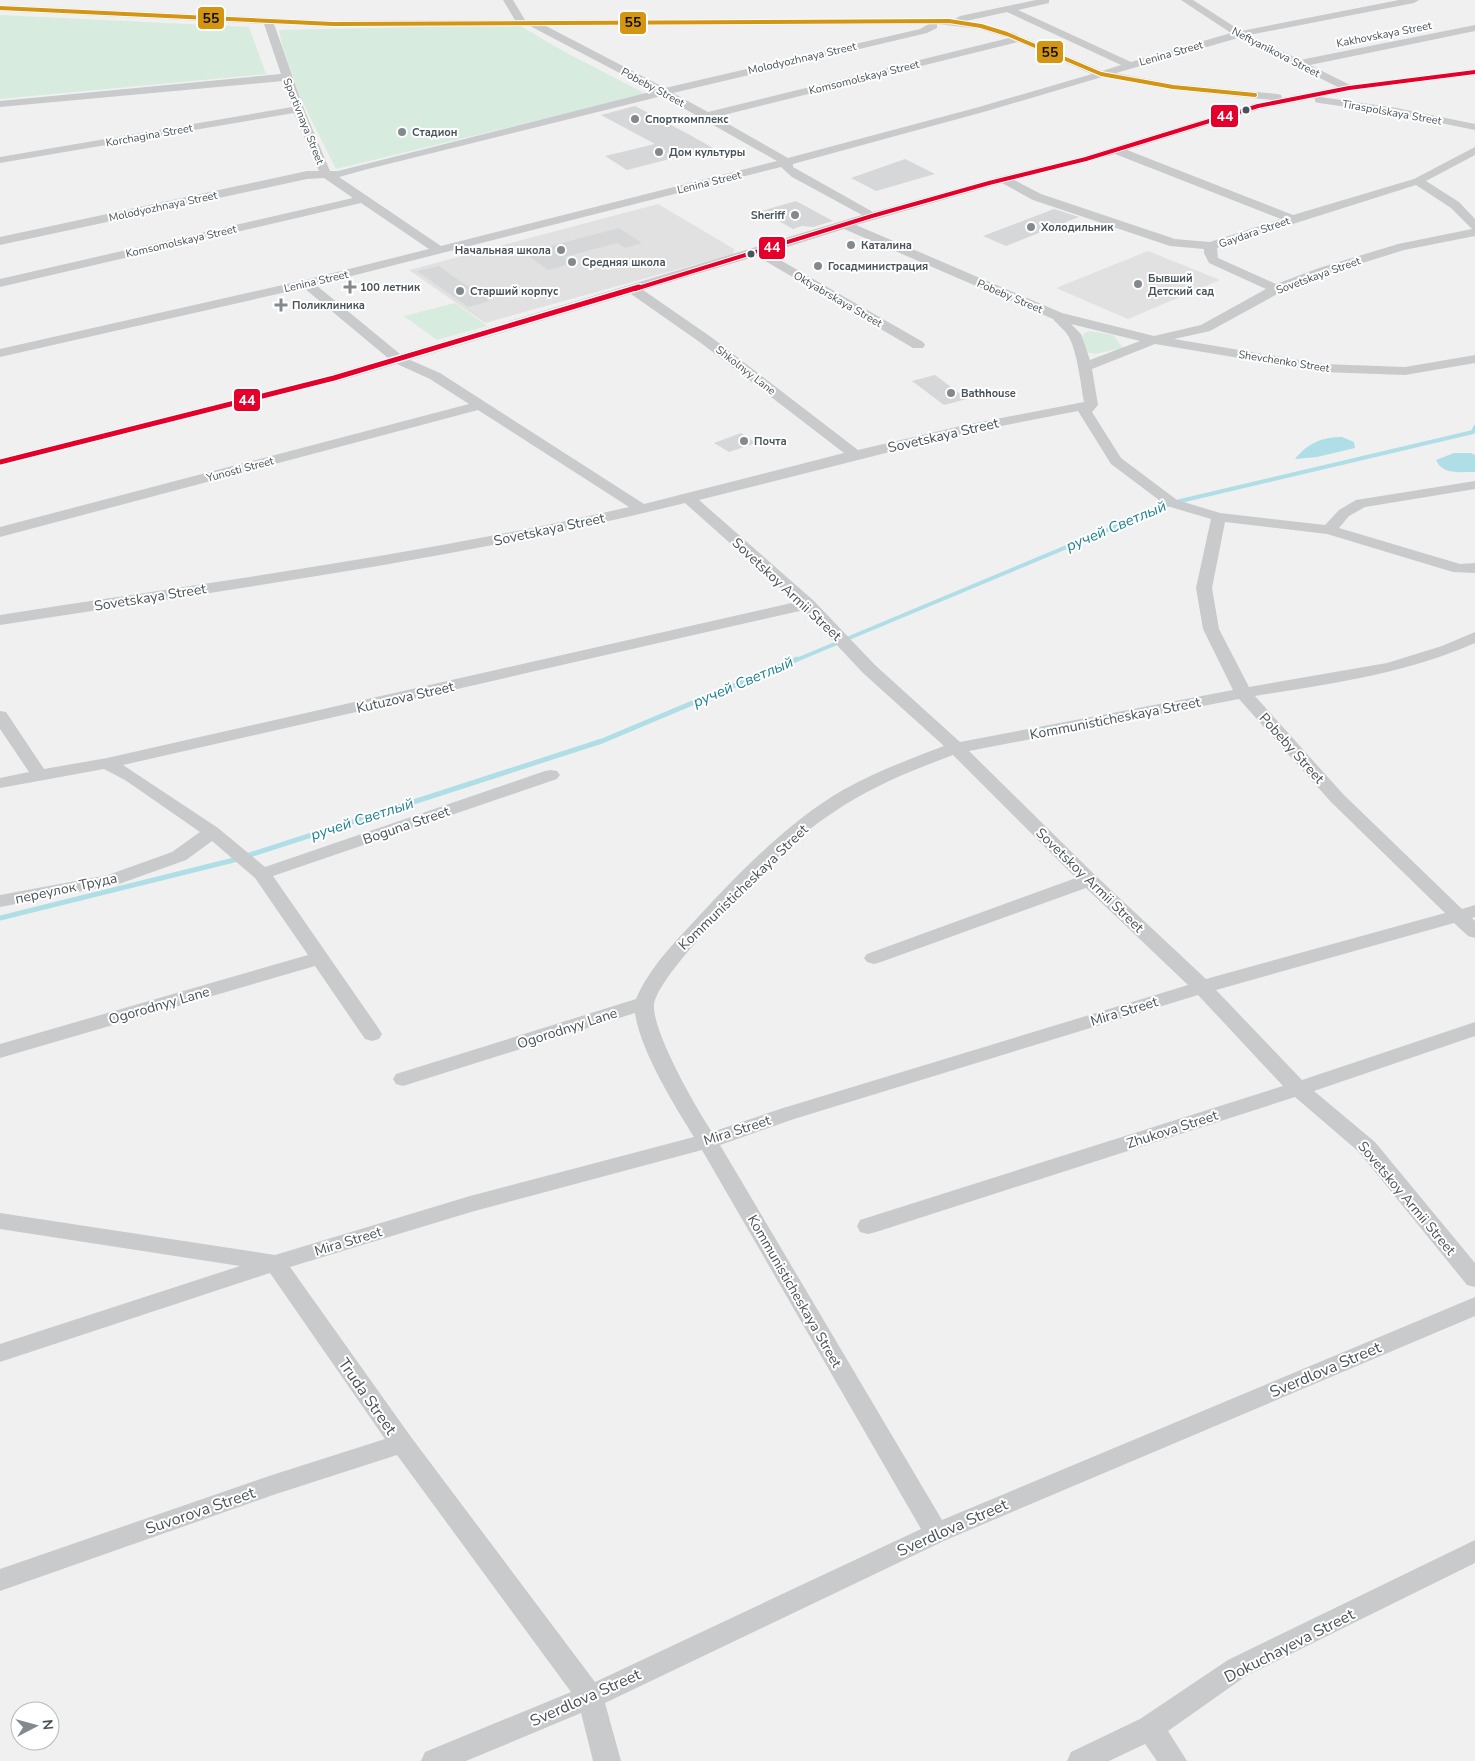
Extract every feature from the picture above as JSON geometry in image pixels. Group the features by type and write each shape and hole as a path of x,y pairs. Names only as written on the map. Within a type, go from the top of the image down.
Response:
{"street":[{"path":"508,0 526,22"},
{"name":"Neftyanikova Street","path":"1186,0 1239,34 1397,111"},
{"name":"Lenina Street","path":"0,353 306,284 787,162 983,109 1239,34 1414,0"},
{"path":"944,21 1045,1"},
{"name":"Tiraspolskaya Street","path":"0,8 268,22 349,24 944,21 981,26 1020,39 1101,74 1173,87 1296,98 1397,111 1475,127"},
{"path":"1008,9 1129,65"},
{"name":"Molodyozhnaya Street","path":"0,241 307,175 340,174 364,166 537,125 794,59 923,31 944,21"},
{"name":"Sportivnaya Street","path":"268,22 298,109 326,174 440,251"},
{"name":"Pobeby Street","path":"526,22 708,116 787,162 788,168 796,175 872,216"},
{"name":"Kakhovskaya Street","path":"1298,64 1475,28"},
{"name":"Komsomolskaya Street","path":"708,116 1020,39"},
{"path":"0,462 219,407 398,359 758,252 872,216 1003,179 1116,150 1258,106 1349,88 1475,72"},
{"path":"0,104 287,77"},
{"path":"1233,93 1252,99 1258,106"},
{"name":"Korchagina Street","path":"0,160 298,109"},
{"path":"1116,150 1292,219"},
{"name":"Gaydara Street","path":"1003,179 1037,197 1174,243 1211,246 1418,181 1475,150"},
{"path":"1418,181 1455,205 1475,226"},
{"name":"Komsomolskaya Street","path":"0,283 363,199"},
{"name":"Pobeby Street","path":"845,224 1057,316 1154,340"},
{"name":"Sovetskaya Street","path":"1083,368 1154,340 1205,328 1276,289 1323,271 1402,247 1475,232"},
{"path":"1174,243 1276,289"},
{"path":"1211,246 1210,253 1213,260"},
{"name":"Oktyabrskaya Street","path":"758,252 918,346"},
{"path":"306,284 398,359 435,376 642,509"},
{"name":"Shkolnyy Lane","path":"634,289 706,340 855,455"},
{"path":"1057,316 1074,334 1082,353 1083,368 1091,406 1085,412 1116,461 1172,503 1219,517 1330,530 1467,568 1475,576"},
{"name":"Shevchenko Street","path":"1154,340 1323,368 1405,371 1475,359"},
{"name":"Yunosti Street","path":"0,532 480,405"},
{"name":"Sovetskaya Street","path":"0,620 483,542 642,509 855,455 1020,417 1091,406"},
{"path":"1330,530 1344,513 1361,503 1475,485"},
{"name":"Sovetskoy Armii Street","path":"688,498 808,604 869,669 956,748 1088,880 1202,987 1298,1089 1367,1147 1475,1279"},
{"name":"Pobeby Street","path":"1219,517 1204,588 1210,629 1243,693 1337,798 1466,913 1475,932"},
{"name":"Kutuzova Street","path":"0,782 107,764 808,604"},
{"name":"Kommunisticheskaya Street","path":"937,1533 707,1141 691,1118 648,1027 644,1003 658,975 681,947 802,827 855,790 911,765 956,748 1243,693 1330,680 1408,664 1455,647 1475,637"},
{"path":"0,716 40,776"},
{"path":"107,764 131,776 212,832 262,874 372,1034"},
{"name":"Boguna Street","path":"262,874 551,775"},
{"name":"переулок Труда","path":"0,902 112,880 179,856 212,832"},
{"path":"874,958 1088,880"},
{"name":"Mira Street","path":"0,1353 275,1263 470,1204 707,1141 787,1114 1202,987 1466,913"},
{"name":"Ogorodnyy Lane","path":"0,1051 318,958"},
{"name":"Ogorodnyy Lane","path":"403,1079 644,1003"},
{"name":"Zhukova Street","path":"868,1226 1298,1089 1475,1029"},
{"path":"0,1221 275,1263"},
{"name":"Truda Street","path":"275,1263 402,1444 590,1697 608,1761"},
{"name":"Sverdlova Street","path":"435,1761 590,1697 937,1533 1475,1306"},
{"name":"Suvorova Street","path":"0,1580 269,1486 402,1444"},
{"name":"Dokuchayeva Street","path":"1081,1761 1150,1728 1237,1668 1475,1551"},
{"path":"1150,1728 1173,1761"}],"shaded area":[{"name":"Средняя школа","path":"658,204 734,249 733,254 485,323 409,270"},
{"name":"Бывший Детский сад","path":"1148,251 1220,280 1128,319 1056,288"}],"green space":[{"path":"0,15 249,27 266,74 0,99"},
{"name":"Стадион","path":"519,25 563,51 646,94 336,169 301,99 282,45 279,30"},
{"path":"455,303 487,326 437,340 404,316"},
{"path":"1089,331 1113,335 1123,348 1095,354 1086,352 1082,337 1083,334"}],"water":[{"path":"1342,437 1354,442 1355,448 1317,457 1295,459 1316,442 1328,438"},
{"path":"1454,453 1471,453 1475,455 1475,472 1452,472 1439,465 1436,460"}],"building":[{"path":"635,106 713,148 627,170 605,156 655,144 601,115"},
{"path":"905,159 935,174 876,191 851,178"},
{"name":"Sheriff","path":"796,201 833,221 813,227 802,226 793,229 761,211"},
{"name":"Холодильник","path":"1054,209 1079,217 1006,246 983,236"},
{"name":"Начальная школа","path":"619,228 642,243 625,248 617,243 564,257 573,263 548,270 524,253"},
{"name":"Старший корпус","path":"439,266 490,301 468,307 417,271"},
{"name":"Bathhouse","path":"935,375 967,399 944,405 912,381"},
{"name":"Почта","path":"741,433 756,443 729,452 714,443"}],"waterway":[{"name":"ручей Светлый","path":"794,661 1172,503 1473,432 1475,427"},
{"name":"ручей Светлый","path":"0,918 234,860 602,741 797,659"}],"transit line":[{"name":"55","path":"0,8 333,24 949,21 981,26 1007,34 1101,74 1173,87 1255,95"},
{"name":"44","path":"0,462 334,378 758,252 872,216 989,183 1086,159 1258,106 1349,88 1475,72"}],"place":[{"name":"Спорткомплекс","path":"635,119"},
{"name":"Стадион","path":"402,132"},
{"name":"Дом культуры","path":"659,152"},
{"name":"Sheriff","path":"795,215"},
{"name":"Холодильник","path":"1031,227"},
{"name":"Каталина","path":"851,245"},
{"name":"Начальная школа","path":"561,250"},
{"name":"Средняя школа","path":"572,262"},
{"name":"Госадминистрация","path":"818,266"},
{"name":"Бывший Детский сад","path":"1138,284"},
{"name":"100 летник","path":"350,287"},
{"name":"Старший корпус","path":"460,291"},
{"name":"Поликлиника","path":"281,305"},
{"name":"Bathhouse","path":"951,393"},
{"name":"Почта","path":"744,441"}]}
